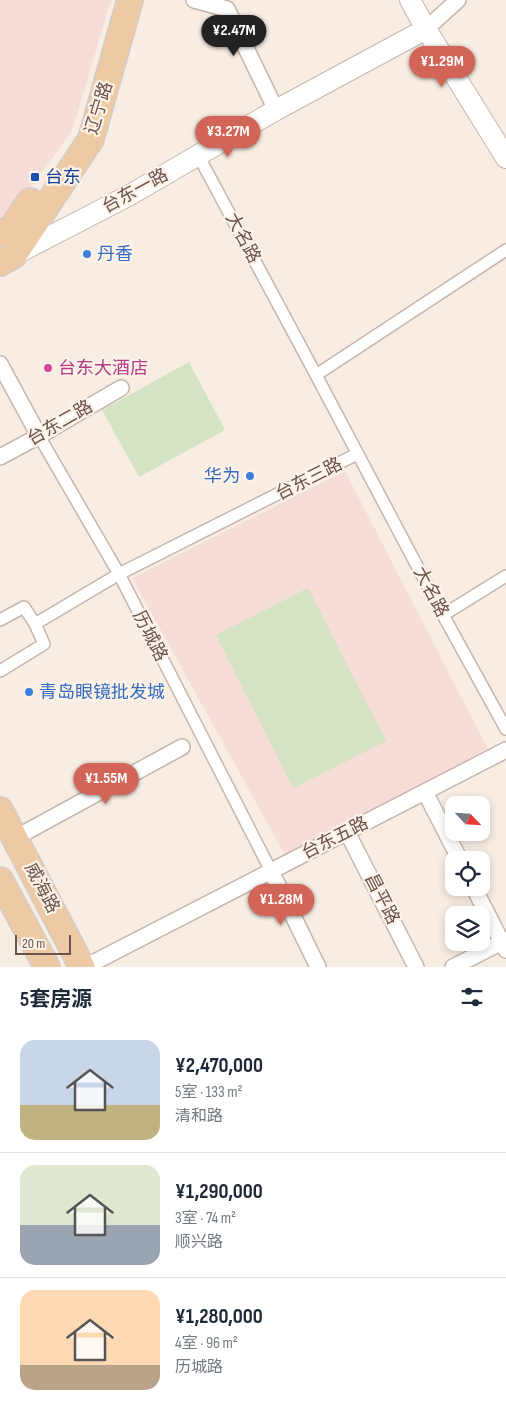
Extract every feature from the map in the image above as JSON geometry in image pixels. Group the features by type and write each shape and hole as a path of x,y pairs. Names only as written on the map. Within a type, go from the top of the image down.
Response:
{"main road":[{"name":"辽宁路","path":"6,231 77,131 114,0"},
{"name":"辽宁路","path":"7,259 91,139 130,0"},
{"name":"威海路","path":"0,810 84,967"},
{"name":"威海路","path":"0,880 47,967"}],"street":[{"path":"194,0 230,5 276,110"},
{"path":"410,0 506,158"},
{"path":"426,29 458,0"},
{"name":"台东一路","path":"7,259 128,196 276,110 426,29"},
{"name":"大名路","path":"198,155 316,375"},
{"path":"316,375 506,250"},
{"name":"历城路","path":"0,364 39,436 119,574 318,967"},
{"name":"台东三路","path":"35,624 119,574 358,454 316,375"},
{"name":"台东二路","path":"0,457 120,388"},
{"name":"大名路","path":"358,454 506,729"},
{"path":"443,615 506,576"},
{"path":"0,620 24,607 35,624 44,644 0,670"},
{"path":"15,838 182,747"},
{"name":"台东五路","path":"84,967 506,750"},
{"path":"425,792 455,851"},
{"name":"昌平路","path":"348,832 416,967"},
{"path":"453,967 505,944 478,896"}],"shaded area":[{"path":"0,0 111,0 72,131 6,220 0,223"},
{"path":"345,471 488,749 285,855 132,578"}],"green space":[{"path":"189,362 225,430 139,477 102,410"},
{"path":"308,588 386,741 293,788 216,635"}],"place":[{"name":"台东","path":"35,177"},
{"name":"丹香","path":"87,254"},
{"name":"台东大酒店","path":"48,368"},
{"name":"华为","path":"250,476"},
{"name":"青岛眼镜批发城","path":"29,692"}]}
